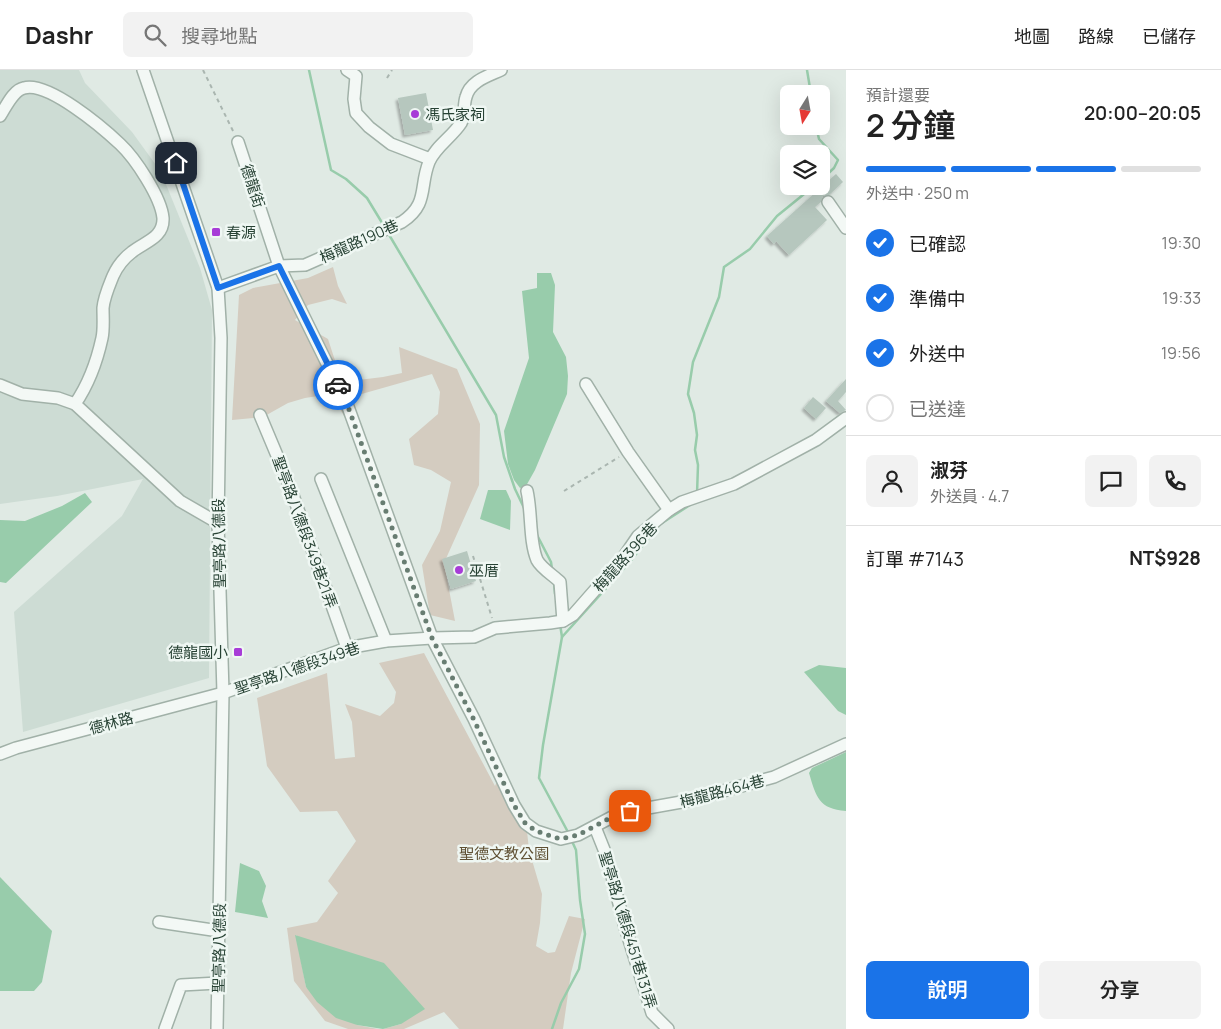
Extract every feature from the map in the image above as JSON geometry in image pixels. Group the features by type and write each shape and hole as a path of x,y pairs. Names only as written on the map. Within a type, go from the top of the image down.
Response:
{"street":[{"name":"聖亭路八德段","path":"143,70 218,288 221,338 218,524 223,694 217,1029"},
{"path":"347,70 356,76 354,99 356,113 369,127 391,144 430,158"},
{"name":"梅龍路190巷","path":"218,288 279,266 305,265 412,216 422,199 430,158 460,124 464,116 466,95 478,80 501,70"},
{"path":"0,116 12,96 25,87 36,88 62,99 120,144 144,176 162,213 161,230 156,237 123,260 108,288 103,306 103,337 86,389 75,404"},
{"name":"德龍街","path":"238,142 279,266 347,404 432,638"},
{"path":"828,202 846,228"},
{"path":"586,384 628,452 669,510"},
{"path":"0,385 22,394 58,398 75,404 180,501 218,524"},
{"name":"聖亭路八德段349巷21弄","path":"260,415 288,484 347,648"},
{"name":"梅龍路396巷","path":"432,638 474,637 495,628 550,623 573,615 623,558 638,536 669,510 682,502 734,484 816,440 846,418"},
{"path":"321,479 386,641"},
{"path":"526,491 530,505 531,529 538,562 560,582 563,620"},
{"name":"聖亭路八德段349巷","path":"223,694 347,648 386,641 432,638"},
{"name":"梅龍路464巷","path":"432,638 474,720 514,805 525,823 536,831 560,839 578,835 612,817 630,811 687,802 774,777 846,744"},
{"name":"德林路","path":"0,754 16,748 223,694"},
{"name":"聖亭路八德段451巷131弄","path":"595,827 608,857 625,927 652,1012 668,1029"},
{"path":"159,922 219,931"},
{"path":"165,1029 181,985 218,983"}],"path":[{"path":"203,70 238,142"},
{"path":"387,78 392,70"},
{"path":"564,491 628,452"},
{"path":"473,556 495,628"}],"shaded area":[{"path":"0,70 79,70 85,83 132,132 161,172 200,268 212,310 209,678 23,732 14,612 122,516 143,479 57,496 0,504"},
{"path":"537,273 551,273 555,285 553,332 566,357 567,394 535,470 526,486 520,488 514,480 508,464 504,431 529,358 522,291 537,288"},
{"path":"488,490 506,490 511,501 510,530 480,519"},
{"path":"85,493 92,502 6,583 0,582 0,520 25,521 62,506"},
{"path":"819,665 846,668 846,715 838,711 804,672"},
{"path":"846,752 846,811 830,808 820,800 809,773 812,768"},
{"path":"240,863 259,871 266,886 262,901 268,918 235,912"},
{"path":"0,877 52,931 42,982 34,991 0,991"},
{"path":"295,935 384,963 425,1009 401,1024 383,1029 357,1025 336,1018 317,1002 306,987"}],"green space":[{"path":"333,267 338,286 347,304 332,299 308,305 295,320 328,339 342,382 402,373 399,347 457,369 480,424 479,485 444,563 455,621 430,615 422,565 440,531 451,482 431,470 414,465 409,439 438,414 440,392 432,374 351,397 350,426 331,394 288,403 263,417 232,420 239,295 253,288 308,278"},
{"name":"聖德文教公園","path":"424,653 495,786 498,779 530,829 527,831 529,850 542,894 536,946 548,953 555,952 569,916 585,919 571,973 563,1029 459,1029 444,1012 404,1029 383,1029 401,1024 296,935 306,987 357,1025 378,1029 348,1029 325,1021 294,981 287,928 317,922 338,893 328,881 356,841 337,811 300,812 267,766 257,698 327,673 335,759 355,757 352,722 345,704 380,716 394,703 396,692 379,663"}],"building":[{"name":"馮氏家祠","path":"426,93 433,130 405,135 398,98"},
{"path":"836,174 843,182 830,194 830,179"},
{"path":"813,195 829,195 823,196 821,202 815,207 827,220 789,255 776,241 774,244 767,236"},
{"path":"846,379 846,392 838,401 846,410 840,413 826,401"},
{"path":"813,397 826,408 816,419 804,408"},
{"name":"巫厝","path":"467,551 476,581 451,589 442,559"}],"waterway":[{"path":"309,70 331,170 346,179 367,198 384,226"},
{"path":"807,70 810,85"},
{"path":"818,135 824,145"},
{"path":"830,151 838,160 830,172"},
{"path":"697,494 698,465 695,450 697,435 694,413 688,394 693,362 719,297 724,267 750,249 777,216 803,195"},
{"path":"388,233 496,415 504,457 515,489 525,510"},
{"path":"562,637 629,563 659,525 693,503"},
{"path":"536,533 551,562 552,569"},
{"path":"554,582 555,594"},
{"path":"560,624 562,637 539,778 569,834"},
{"path":"552,1029 561,1003 579,969 585,934 576,850 571,839"}],"way so far":[{"path":"338,385 347,404 432,638 474,720 514,805 525,823 536,831 560,839 578,835 612,817 630,811"}],"place":[{"name":"馮氏家祠","path":"415,114"},
{"name":"春源","path":"216,232"},
{"name":"巫厝","path":"459,570"},
{"name":"德龍國小","path":"238,652"}],"route":[{"path":"176,163 218,288 279,266 338,385"}]}
